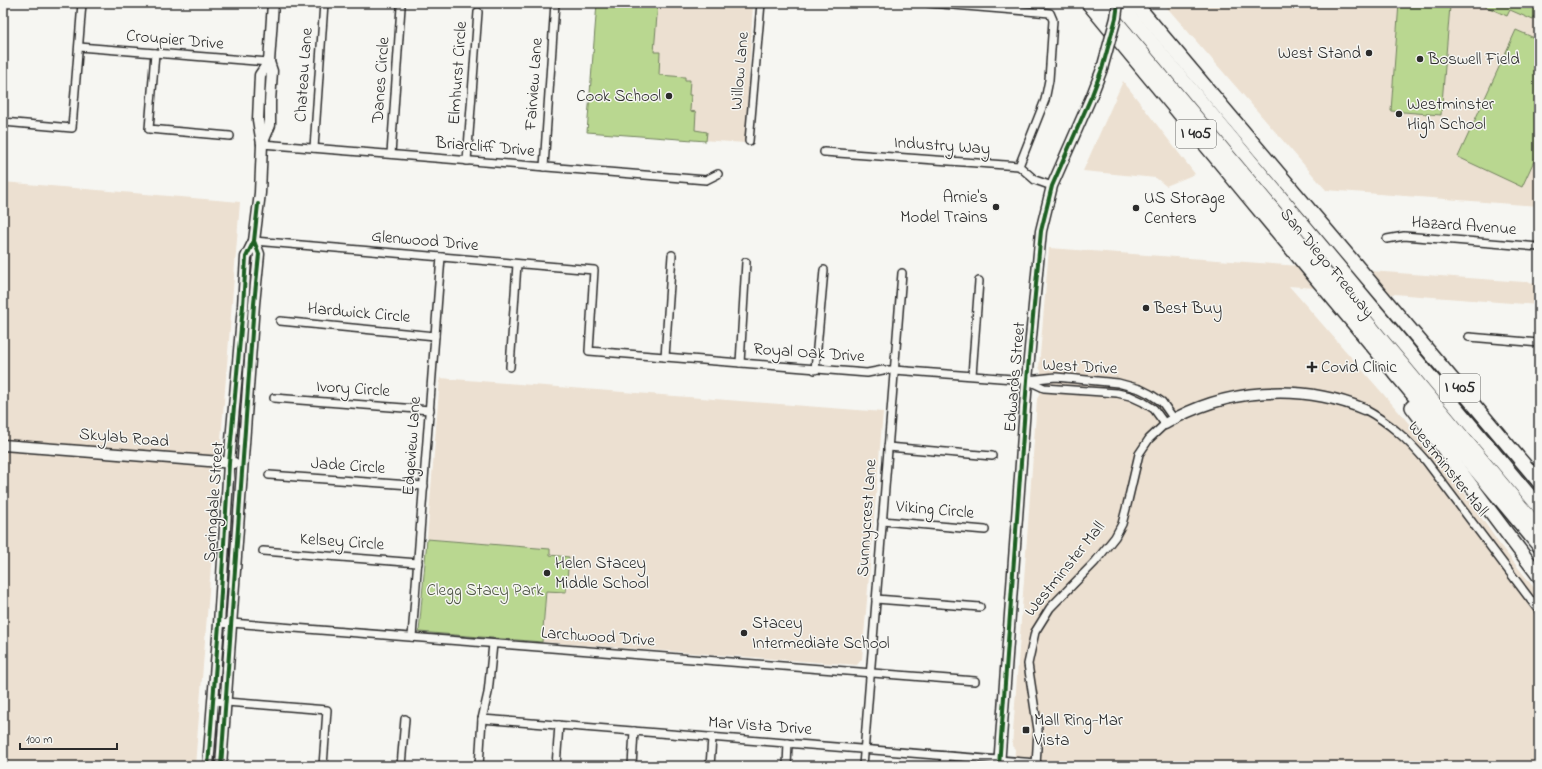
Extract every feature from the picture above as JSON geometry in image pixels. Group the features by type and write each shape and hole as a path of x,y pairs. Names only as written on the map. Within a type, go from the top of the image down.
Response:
{"highway":[{"name":"San Diego Freeway","path":"1088,3 1250,199 1309,261 1342,301 1370,344 1539,546"},
{"path":"1101,3 1309,261"},
{"path":"1119,3 1539,507"},
{"name":"San Diego Freeway","path":"1135,3 1539,482"},
{"path":"1342,301 1396,357 1539,528"},
{"path":"1370,344 1398,388 1539,576"},
{"path":"1396,357 1460,451"}],"main road":[{"name":"Springdale Street","path":"208,766 219,624 228,463 244,306 246,257 254,241 260,193 262,144 258,120 260,74 269,62 273,3"},
{"name":"Edwards Street","path":"999,763 1027,380 1041,231 1052,186 1102,69 1119,3"},
{"name":"Springdale Street","path":"221,766 259,254 254,241"},
{"path":"245,272 252,281 256,281"},
{"name":"Westminster Mall","path":"1169,422 1199,407 1236,397 1266,393 1316,395 1348,403 1364,409"},
{"name":"Skylab Road","path":"3,444 243,464"}],"street":[{"path":"3,122 72,128 82,3"},
{"name":"Chateau Lane","path":"314,148 324,3"},
{"name":"Fairview Lane","path":"544,167 555,3"},
{"name":"Willow Lane","path":"749,141 761,3"},
{"path":"929,3 1050,13 1053,20 1049,80 1046,100 1019,166 1035,180 1052,186"},
{"name":"Danes Circle","path":"391,154 401,7"},
{"name":"Elmhurst Circle","path":"467,160 478,12"},
{"name":"Croupier Drive","path":"79,47 269,62"},
{"path":"155,53 149,129 230,136"},
{"name":"Briarcliff Drive","path":"262,144 706,180 718,174"},
{"name":"Industry Way","path":"824,152 1019,166"},
{"name":"Hazard Avenue","path":"1387,239 1404,236 1539,247"},
{"name":"Glenwood Drive","path":"254,241 594,270 589,351"},
{"path":"665,357 672,256"},
{"name":"Edgeview Lane","path":"412,638 441,257"},
{"path":"740,363 746,262"},
{"path":"510,367 517,264"},
{"path":"815,370 824,270"},
{"name":"Sunnycrest Lane","path":"863,766 902,272"},
{"path":"972,375 979,281"},
{"name":"Hardwick Circle","path":"280,321 435,336"},
{"path":"1469,337 1539,343"},
{"name":"Royal Oak Drive","path":"589,351 815,370 867,373 882,370 894,370 1027,380"},
{"name":"West Drive","path":"1027,380 1056,377 1118,383 1130,386 1145,391 1162,402 1169,422"},
{"name":"West Drive","path":"1027,380 1044,388 1117,393 1130,396 1154,409 1169,422"},
{"name":"Ivory Circle","path":"274,398 430,410"},
{"name":"Westminster Mall","path":"1364,409 1379,417 1394,428 1412,445 1430,466 1539,612"},
{"name":"Westminster Mall","path":"1036,765 1038,730 1028,664 1035,632 1050,608 1095,562 1115,537 1122,524 1128,505 1139,454 1149,439 1169,422"},
{"path":"888,448 992,456"},
{"name":"Jade Circle","path":"269,475 424,486"},
{"name":"Viking Circle","path":"882,521 985,530"},
{"name":"Kelsey Circle","path":"263,551 418,564"},
{"path":"876,599 980,607"},
{"name":"Larchwood Drive","path":"219,624 975,681"},
{"path":"479,766 482,720 488,693 493,644"},
{"path":"213,701 327,710 323,766"},
{"path":"401,766 405,718"},
{"name":"Mar Vista Drive","path":"482,720 945,756 999,763 1036,765"},
{"path":"556,766 559,725"},
{"path":"632,766 634,731"},
{"path":"710,766 712,738"},
{"path":"787,766 788,744"},
{"path":"944,766 945,756"}],"shaded area":[{"name":"Cook School","path":"597,3 753,3 745,143 587,132"},
{"name":"Westminster High School","path":"1163,3 1539,3 1539,206 1326,190"},
{"path":"1123,81 1195,174 1166,186 1156,178 1083,171"},
{"path":"3,182 240,202 195,766 3,766"},
{"path":"1049,248 1539,283 1539,305 1289,286 1446,466 1500,545 1539,594 1539,766 1014,766 1015,749 1012,746"},
{"path":"440,378 883,412 862,659 857,665 542,642 550,549 427,539"}],"green space":[{"path":"597,3 658,3 654,52 660,52 659,75 685,77 685,80 690,80 690,111 696,112 695,130 707,132 706,141 587,132"},
{"name":"Boswell Field","path":"1399,3 1450,6 1441,115 1391,111"},
{"path":"1478,3 1539,3 1539,8 1533,20 1510,10 1507,16"},
{"path":"1516,30 1539,40 1539,150 1522,187 1458,157"},
{"name":"Clegg Stacy Park","path":"427,539 550,549 550,555 569,557 566,592 546,591 542,642 419,632"}],"cycle path":[{"path":"999,766 1027,380 1041,231 1052,186 1102,69 1116,18 1118,3"},
{"path":"208,766 229,463 246,257 254,241 258,204"},
{"path":"221,766 254,304 259,254 254,241"}],"place":[{"name":"West Stand","path":"1369,53"},
{"name":"Boswell Field","path":"1420,59"},
{"name":"Cook School","path":"669,96"},
{"name":"Westminster High School","path":"1399,114"},
{"name":"Arnie's Model Trains","path":"996,207"},
{"name":"US Storage Centers","path":"1136,208"},
{"name":"Best Buy","path":"1146,308"},
{"name":"Covid Clinic","path":"1312,367"},
{"name":"Helen Stacey Middle School","path":"547,573"},
{"name":"Stacey Intermediate School","path":"744,633"},
{"name":"Mall Ring-Mar Vista","path":"1026,730"}]}
